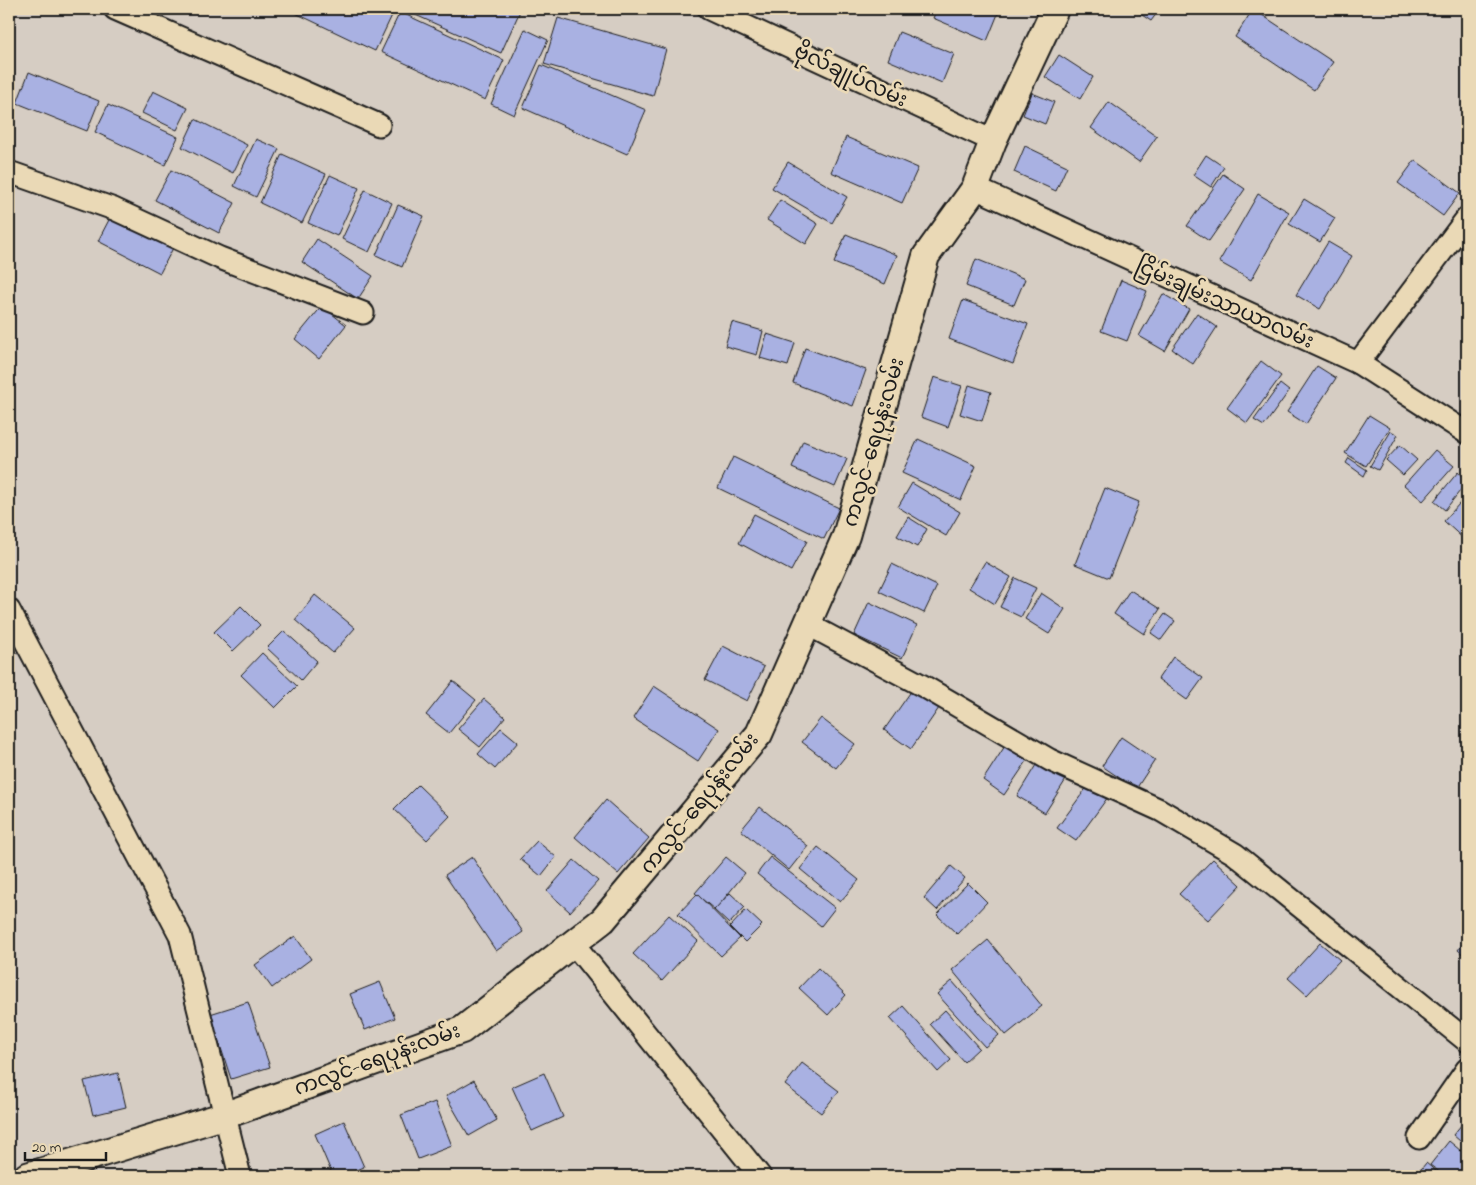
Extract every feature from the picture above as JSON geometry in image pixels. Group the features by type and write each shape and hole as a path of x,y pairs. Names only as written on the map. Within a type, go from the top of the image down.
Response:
{"street":[{"path":"115,9 379,125"},
{"name":"ဗိုလ်ချုပ်လမ်း","path":"708,9 992,141"},
{"name":"ကလွင်-ရေပုန်းလမ်း","path":"27,1176 224,1116 462,1030 603,920 759,734 846,536 926,256 975,188 992,141 1055,9"},
{"path":"9,172 114,208 220,258 363,313"},
{"name":"ငြိမ်းချမ်းသာယာလမ်း","path":"975,188 1358,363 1467,433"},
{"path":"1358,363 1467,218"},
{"path":"9,610 180,935 240,1176"},
{"path":"807,624 925,687 1050,760 1160,810 1235,854 1467,1041"},
{"path":"573,943 760,1176"},
{"path":"1419,1138 1467,1069"}],"building":[{"path":"287,9 395,9 375,51"},
{"path":"402,9 514,9 520,11 501,53"},
{"path":"937,9 1000,9 987,41 933,18"},
{"path":"1133,9 1160,9 1151,21"},
{"path":"1253,9 1333,62 1314,90 1235,37"},
{"path":"400,12 504,60 485,100 381,52"},
{"path":"558,18 666,49 653,96 544,64"},
{"path":"525,29 548,40 514,115 491,104"},
{"path":"899,32 954,54 942,83 888,60"},
{"path":"1059,55 1093,77 1080,99 1045,77"},
{"path":"541,65 646,110 627,154 523,108"},
{"path":"29,72 99,101 87,131 17,103"},
{"path":"153,91 188,108 177,130 142,113"},
{"path":"1032,93 1054,102 1045,124 1023,115"},
{"path":"1109,102 1157,136 1139,162 1091,128"},
{"path":"108,105 178,137 165,165 95,132"},
{"path":"195,119 247,145 233,173 182,147"},
{"path":"846,137 918,168 902,203 831,172"},
{"path":"256,139 279,149 256,197 234,186"},
{"path":"1025,146 1067,166 1056,191 1014,172"},
{"path":"282,154 326,174 302,223 260,203"},
{"path":"1206,155 1224,167 1211,187 1193,175"},
{"path":"1415,160 1460,193 1443,216 1398,183"},
{"path":"788,162 847,197 832,223 772,188"},
{"path":"171,170 235,203 219,233 155,200"},
{"path":"1223,174 1245,189 1209,241 1187,226"},
{"path":"330,175 359,188 337,236 308,223"},
{"path":"365,190 392,203 369,252 342,239"},
{"path":"1258,194 1289,212 1251,280 1219,262"},
{"path":"1304,199 1335,218 1320,242 1289,224"},
{"path":"780,200 818,224 806,244 767,220"},
{"path":"398,205 424,216 402,267 376,255"},
{"path":"111,216 173,248 160,273 98,241"},
{"path":"846,234 897,255 885,284 834,263"},
{"path":"317,239 373,276 358,299 302,262"},
{"path":"1328,242 1352,256 1320,309 1296,295"},
{"path":"976,259 1025,279 1014,305 966,286"},
{"path":"1121,280 1147,291 1127,341 1101,331"},
{"path":"1163,294 1189,309 1165,351 1139,336"},
{"path":"963,300 1028,324 1013,364 949,339"},
{"path":"322,306 346,325 319,359 295,339"},
{"path":"1197,313 1217,327 1193,364 1172,349"},
{"path":"732,322 763,331 757,355 725,346"},
{"path":"767,334 795,343 788,366 760,358"},
{"path":"805,348 866,370 853,406 793,383"},
{"path":"1261,361 1281,376 1247,423 1227,408"},
{"path":"1317,366 1336,378 1306,424 1287,412"},
{"path":"934,377 962,386 948,427 921,417"},
{"path":"1280,384 1289,391 1264,426 1254,420"},
{"path":"969,385 991,392 982,421 960,414"},
{"path":"1369,415 1390,428 1366,466 1345,453"},
{"path":"1391,431 1398,435 1378,470 1370,466"},
{"path":"918,439 976,466 961,500 902,473"},
{"path":"803,441 847,459 835,487 792,468"},
{"path":"1400,445 1417,460 1403,475 1386,460"},
{"path":"1435,450 1454,466 1423,501 1404,485"},
{"path":"733,457 839,508 824,539 718,488"},
{"path":"1349,458 1367,470 1364,476 1346,463"},
{"path":"1458,472 1467,482 1445,510 1434,501"},
{"path":"912,483 960,512 946,536 898,507"},
{"path":"1105,488 1139,502 1109,578 1075,564"},
{"path":"1467,495 1467,542 1444,521"},
{"path":"754,514 807,541 791,571 739,543"},
{"path":"908,517 927,529 917,547 897,536"},
{"path":"985,562 1011,577 995,604 969,588"},
{"path":"892,564 937,586 924,613 879,591"},
{"path":"1015,578 1036,588 1021,617 1000,607"},
{"path":"1130,590 1160,609 1144,634 1114,614"},
{"path":"1041,593 1065,609 1049,634 1025,619"},
{"path":"315,595 355,628 333,653 295,620"},
{"path":"869,602 917,625 902,658 854,635"},
{"path":"241,606 260,625 233,651 214,632"},
{"path":"1165,614 1175,621 1161,640 1151,633"},
{"path":"284,631 317,661 301,680 267,648"},
{"path":"723,646 764,667 747,701 705,680"},
{"path":"262,653 297,686 275,708 241,675"},
{"path":"1173,657 1203,678 1187,700 1158,679"},
{"path":"453,681 476,700 449,733 426,715"},
{"path":"654,686 719,729 698,761 633,718"},
{"path":"912,690 939,708 911,749 884,730"},
{"path":"484,699 505,717 480,747 458,729"},
{"path":"821,718 855,744 836,768 802,742"},
{"path":"501,728 518,742 495,769 478,754"},
{"path":"1121,737 1155,760 1136,789 1102,766"},
{"path":"1005,746 1027,761 1004,795 983,780"},
{"path":"1039,760 1067,778 1045,813 1017,796"},
{"path":"1090,783 1108,797 1076,841 1057,828"},
{"path":"418,785 450,816 427,840 394,809"},
{"path":"606,800 649,838 618,874 575,837"},
{"path":"760,807 808,846 789,870 741,830"},
{"path":"537,841 556,857 541,876 520,859"},
{"path":"818,847 859,880 840,902 800,869"},
{"path":"472,857 523,932 496,951 445,875"},
{"path":"726,857 745,873 715,910 695,893"},
{"path":"770,857 835,908 821,926 757,874"},
{"path":"1213,859 1241,885 1208,920 1179,894"},
{"path":"574,860 598,881 570,912 547,891"},
{"path":"951,866 965,878 937,910 924,898"},
{"path":"968,883 987,902 957,934 937,915"},
{"path":"730,893 745,907 729,924 714,910"},
{"path":"697,894 740,938 721,956 678,914"},
{"path":"746,910 762,925 745,942 730,927"},
{"path":"669,915 698,941 662,981 633,954"},
{"path":"295,936 311,959 272,988 255,965"},
{"path":"1467,938 1467,958 1458,950"},
{"path":"988,940 1042,1006 1006,1035 952,970"},
{"path":"1320,943 1340,960 1307,995 1288,978"},
{"path":"818,968 846,995 828,1015 799,988"},
{"path":"952,981 999,1035 985,1047 937,994"},
{"path":"380,982 395,1018 365,1030 350,994"},
{"path":"248,1002 270,1067 231,1079 210,1014"},
{"path":"903,1006 951,1060 938,1072 890,1018"},
{"path":"945,1010 979,1048 964,1062 930,1024"},
{"path":"802,1063 839,1091 821,1113 785,1085"},
{"path":"118,1073 126,1107 93,1115 84,1081"},
{"path":"544,1073 563,1117 532,1131 512,1087"},
{"path":"474,1080 497,1120 469,1136 446,1096"},
{"path":"435,1102 452,1146 418,1159 401,1115"},
{"path":"1467,1118 1467,1147 1453,1135"},
{"path":"344,1121 364,1167 343,1176 333,1176 315,1134"},
{"path":"1449,1141 1467,1156 1467,1176 1445,1176 1430,1165"},
{"path":"1426,1163 1442,1176 1422,1176 1418,1173"}]}
